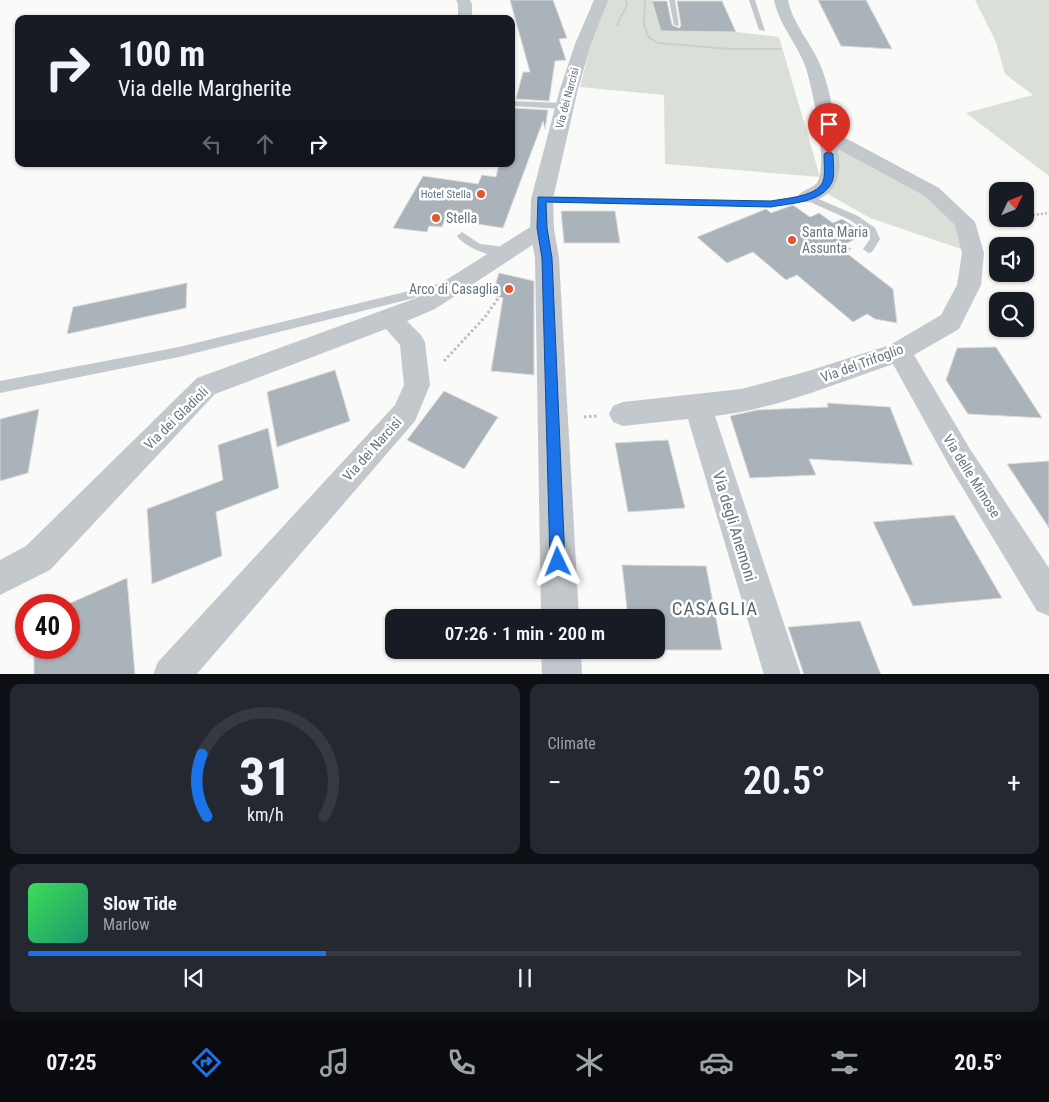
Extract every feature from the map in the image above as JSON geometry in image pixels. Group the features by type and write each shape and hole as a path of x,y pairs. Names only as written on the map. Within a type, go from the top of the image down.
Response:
{"street":[{"path":"463,0 465,15"},
{"name":"Via dei Narcisi","path":"560,609 547,258 542,214 564,106 583,44 601,0"},
{"path":"781,0 782,11 801,48 811,62 828,125 828,180 821,190 807,197"},
{"name":"Via del Trifoglio","path":"623,414 741,401 805,383 899,352 950,322 969,285 973,253 965,222 932,192 873,158 828,136"},
{"path":"390,318 427,303 505,251 542,214"},
{"name":"Via dei Narcisi","path":"171,674 405,413 417,385 412,342 390,318"},
{"name":"Via dei Gladioli","path":"0,578 38,558 206,386 390,318"},
{"name":"Via delle Mimose","path":"899,352 960,458 1049,599"},
{"name":"Via degli Anemoni","path":"698,406 783,674"},
{"path":"561,659 562,674"}],"lane":[{"path":"672,0 677,25"},
{"path":"752,0 763,30"},
{"path":"515,103 564,106"},
{"path":"542,214 771,204 807,197 854,218 871,230 875,239 868,249"},
{"path":"462,236 473,247 505,251"},
{"path":"0,387 179,352 456,284"}],"path":[{"path":"645,0 644,24 648,37 658,43 763,50 801,48"},
{"path":"1034,215 1049,213"},
{"path":"417,385 458,346 484,317 498,297"}],"shaded area":[{"path":"602,0 652,0 661,31 736,32 779,37 820,177 665,164 664,95 580,87"},
{"path":"975,0 1049,0 1049,176 966,113 1033,95 1005,74 996,42"},
{"path":"828,136 873,159 965,222 973,253 870,218 821,190"}],"building":[{"path":"510,0 553,0 567,38 559,39 566,60 555,61 549,101 516,99 523,72 530,72"},
{"path":"818,0 866,0 892,49 841,46"},
{"path":"652,1 667,1 672,25 679,28 681,26 677,1 722,1 736,32 661,31"},
{"path":"515,108 548,110 545,129 543,121 503,228 445,219 442,227 429,226 427,232 393,228 423,176 478,184 482,175 496,177 498,167 515,167"},
{"path":"793,205 810,217 819,213 833,223 842,219 866,234 845,244 851,249 845,252 893,289 897,323 875,319 867,314 853,322 797,275 786,280 753,252 727,263 697,237 766,209 771,213"},
{"path":"561,211 615,211 620,243 564,243"},
{"path":"499,273 534,281 534,375 491,371 503,298 492,295"},
{"path":"187,283 186,308 67,334 73,307"},
{"path":"996,347 1042,418 968,414 946,380 957,348"},
{"path":"335,370 350,421 277,447 267,392"},
{"path":"444,391 498,417 464,469 407,440"},
{"path":"827,403 890,407 913,465 809,459 816,475 750,478 730,416 757,410 828,407"},
{"path":"39,409 28,473 0,481 0,419"},
{"path":"268,428 279,488 216,512 222,556 152,584 147,509 223,480 218,445"},
{"path":"668,440 685,508 628,512 615,443"},
{"path":"1049,461 1049,528 1007,464"},
{"path":"954,515 1002,598 913,606 873,522"},
{"path":"622,565 706,566 722,650 665,650 665,609 627,609"},
{"path":"127,578 135,674 34,674 34,659 80,659 80,599"},
{"path":"860,621 881,674 804,674 788,627"}],"place":[{"name":"Hotel Stella","path":"481,194"},
{"name":"Stella","path":"436,218"},
{"name":"Santa Maria Assunta","path":"792,240"},
{"name":"Arco di Casaglia","path":"509,289"}],"district":[{"name":"CASAGLIA","path":"715,608"}],"route":[{"path":"558,562 547,258 542,228 542,199 771,204 807,197 821,190 828,180 829,154"}]}
